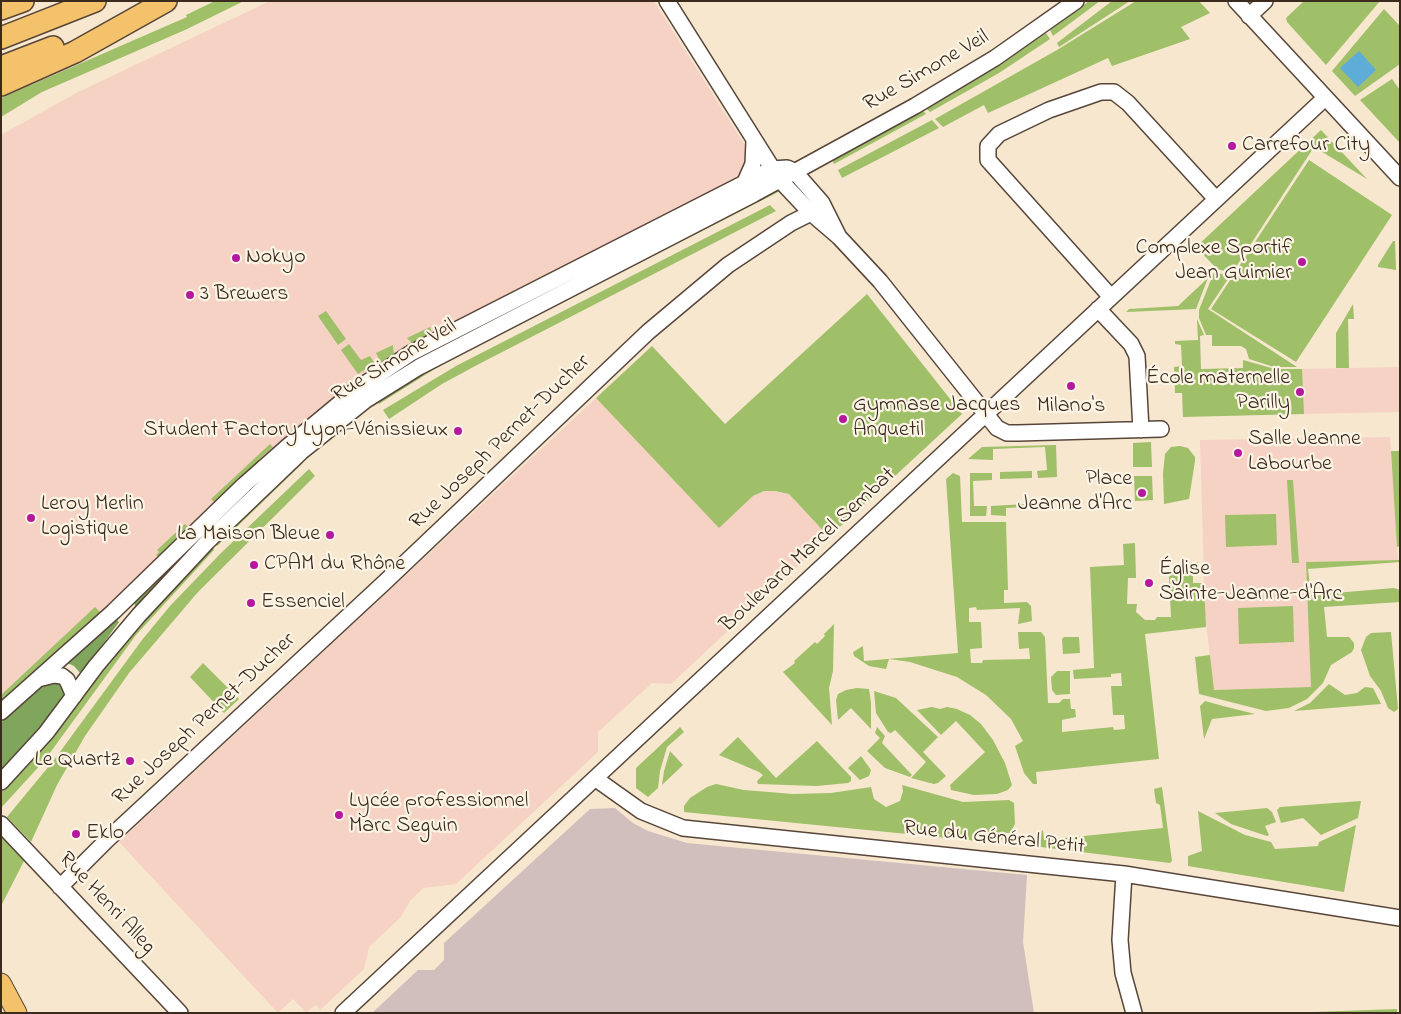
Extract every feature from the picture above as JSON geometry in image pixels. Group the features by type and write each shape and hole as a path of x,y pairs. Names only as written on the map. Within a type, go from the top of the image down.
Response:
{"highway":[{"path":"1,9 22,1"},
{"path":"1,38 94,1"},
{"path":"1,66 165,1"},
{"path":"1,85 75,52 165,1"}],"main road":[{"path":"1,983 17,1013"}],"street":[{"path":"667,1 776,174 811,213 839,237 880,281 997,428 1007,433 1161,429"},
{"name":"Rue Simone Veil","path":"1,712 126,599 252,478 322,417 379,374 434,341 745,182 794,171 956,82 995,58 1076,1"},
{"path":"1236,1 1400,178"},
{"path":"1249,16 1265,1"},
{"path":"1111,296 988,160 988,146 999,134 1049,110 1101,92 1114,92 1128,103 1216,199"},
{"name":"Boulevard Marcel Sembat","path":"343,1013 596,779 1111,296 1326,98"},
{"path":"745,182 753,164 754,141"},
{"path":"794,171 822,203 839,237"},
{"name":"Rue Simone Veil","path":"1,782 24,759 96,666 139,615 208,541 301,452 366,400 419,367 776,174"},
{"name":"Rue Joseph Pernet-Ducher","path":"60,887 108,839 386,581 654,326 728,265 791,223 811,213"},
{"path":"1098,309 1131,344 1137,356 1141,430"},
{"name":"Rue Simone Veil","path":"96,666 116,631 130,612 129,602 126,599"},
{"path":"37,679 54,675 62,676 67,680 74,696"},
{"name":"Rue du Général Petit","path":"596,779 641,811 683,828 1124,874 1400,918"},
{"name":"Rue Henri Alleg","path":"1,824 180,1013"},
{"path":"1124,874 1120,940 1123,973 1134,1013"}],"shaded area":[{"path":"270,1 654,1 760,169 422,343 1,707 1,135 76,93"},
{"name":"École maternelle Parilly","path":"1400,367 1400,412 1200,416 1199,371"},
{"path":"596,398 719,527 753,496 764,491 775,491 789,494 829,537 671,684 652,683 598,732 598,752 456,884 423,888 410,901 400,918 369,947 364,969 320,1010 316,1005 306,1012 293,999 278,1013 119,842"},
{"path":"1390,437 1398,560 1306,562 1312,687 1214,690 1205,615 1200,440"},
{"path":"615,808 633,823 648,831 687,843 1027,875 1023,942 1034,1013 372,1013 418,970 434,970 444,960 444,943 590,809"}],"green space":[{"path":"215,1 244,1 185,30 42,92 1,117 1,98 187,17 186,15"},
{"path":"1089,1 1100,1 1053,36 1050,30"},
{"path":"1112,1 1130,1 1059,47 1057,43"},
{"path":"1136,1 1199,1 1210,13 1181,27 1190,39 1112,66 1108,58 988,113 984,105 943,127 935,119 1057,50"},
{"path":"1304,1 1380,1 1326,65 1287,22 1286,18"},
{"path":"1384,9 1400,26 1400,64 1355,96 1332,71"},
{"path":"1046,33 1050,39 999,73 930,112 926,108"},
{"path":"1392,79 1400,90 1400,143 1360,100"},
{"path":"922,110 926,114 834,164 831,158"},
{"path":"932,120 939,128 842,178 838,170"},
{"path":"1321,130 1367,179 1314,147 1232,273 1217,269 1196,247"},
{"name":"Complexe Sportif Jean Guimier","path":"1309,160 1392,215 1296,362 1211,309"},
{"path":"775,190 780,191 608,279 605,275"},
{"path":"770,205 776,211 477,365 442,384 389,419 383,410 456,366"},
{"path":"1393,241 1395,241 1396,270 1378,267 1378,265"},
{"path":"1214,272 1230,276 1208,309 1297,367 1274,367 1249,359 1246,349 1241,346 1212,346 1212,335 1206,335 1199,318 1199,310"},
{"path":"601,277 604,281 441,365 379,404 376,399"},
{"path":"1208,278 1196,309 1126,312 1129,309 1178,306"},
{"name":"Gymnase Jacques Anquetil","path":"867,294 962,414 829,537 789,494 775,491 764,491 753,496 719,528 596,398 652,346 725,424"},
{"path":"1353,304 1354,319 1348,319 1349,368 1336,368 1336,333"},
{"path":"326,311 346,339 338,345 318,316"},
{"path":"1197,319 1204,335 1200,336 1201,369 1243,368 1243,360 1275,369 1302,369 1304,414 1183,417 1182,393 1175,393 1174,367 1182,366 1181,345 1175,344 1175,341 1198,340"},
{"path":"430,327 434,337 413,344 407,338"},
{"path":"349,344 361,360 370,356 379,370 371,375 366,369 358,374 341,350"},
{"path":"393,345 394,357 383,367 376,353"},
{"path":"1151,442 1152,467 1133,467 1133,443"},
{"path":"270,444 273,447 258,460 262,464 218,506 211,499"},
{"path":"1056,445 1057,477 1038,478 1037,471 1047,470 1045,447 993,449 993,460 968,459 982,447"},
{"path":"1180,446 1188,448 1195,457 1195,461 1189,499 1164,504 1163,474 1165,454 1171,447"},
{"path":"1391,451 1400,451 1400,546 1397,547"},
{"path":"299,459 303,463 217,546 213,542"},
{"path":"309,469 315,476 198,592 129,673 85,736 57,785 31,842 7,817 54,760 142,640 170,606 220,554"},
{"path":"1032,471 1032,478 1000,479 1000,472"},
{"path":"953,473 960,476 962,522 1006,522 1008,590 1004,590 1004,603 1027,602 1031,606 1032,621 1018,624 1020,608 977,610 976,607 969,608 969,622 981,622 982,648 970,649 971,663 982,663 983,660 1030,659 1029,648 1019,649 1018,632 1041,632 1045,637 1048,703 1059,703 1063,699 1070,699 1071,709 1075,709 1076,717 1062,720 1062,732 1113,727 1114,730 1125,729 1124,715 1113,715 1111,686 1122,686 1121,673 1111,674 1111,677 1074,679 1073,670 1094,668 1090,567 1124,565 1123,544 1135,543 1136,578 1128,578 1127,604 1137,604 1136,612 1145,620 1155,620 1157,617 1171,617 1169,577 1180,563 1198,562 1198,574 1193,574 1193,583 1204,583 1206,627 1145,634 1159,759 1036,772 1037,784 1033,784 1024,773 1015,746 1023,741 1011,719 986,695 957,677 910,662 889,659 886,669 869,666 854,656 853,652 863,646 864,661 958,653 946,479"},
{"path":"970,473 992,473 992,480 973,481 974,506 987,506 986,516 970,516"},
{"path":"1134,476 1152,476 1153,500 1135,501"},
{"path":"1287,480 1293,480 1299,563 1292,563"},
{"path":"1026,504 1026,507 1006,508 1006,516 991,515 991,506"},
{"path":"1276,514 1277,545 1226,547 1225,515"},
{"path":"185,524 192,530 161,560 156,555 159,552 157,550"},
{"path":"197,535 203,541 136,609 134,602"},
{"path":"210,545 214,550 136,635 44,761 1,808 1,791 51,739 110,659"},
{"path":"1400,560 1400,562 1308,569 1311,595 1394,588 1400,590 1400,602 1324,607 1327,637 1349,637 1354,643 1354,648 1352,652 1331,665 1323,683 1307,699 1289,708 1266,711 1199,694 1195,657 1210,655 1214,690 1311,687 1306,562"},
{"path":"1293,606 1294,642 1239,644 1238,608"},
{"path":"95,607 103,615 2,703 1,695"},
{"path":"113,616 119,622 81,674 74,666 63,661"},
{"path":"834,624 833,671 829,688 832,725 783,672 795,663 794,661 815,642 817,644"},
{"path":"1391,632 1398,709 1394,712 1388,708 1381,691 1370,676 1361,650 1366,637 1371,633"},
{"path":"1064,637 1079,637 1080,653 1063,654 1062,639"},
{"path":"203,663 239,699 224,713 190,677"},
{"path":"1057,671 1070,671 1070,694 1056,695 1052,690 1051,677"},
{"path":"60,680 66,694 47,722 1,771 1,726 4,715 43,684"},
{"path":"1329,684 1345,695 1357,693 1365,687 1373,688 1381,704 1294,711 1310,703"},
{"path":"857,688 869,689 871,729 851,708 838,720 836,700 838,694"},
{"path":"874,691 896,698 938,737 923,752 946,776 938,783 934,784 911,778 926,762 895,730 891,733 888,732 876,713"},
{"path":"1205,701 1255,714 1212,719 1204,739 1200,706"},
{"path":"932,707 957,709 970,715 981,724 993,740 1005,763 1012,785 1008,790 997,794 974,795 951,790 950,785 985,752 956,721 941,735 917,710"},
{"path":"680,727 684,732 667,747 660,771 658,788 648,797 636,788 636,768"},
{"path":"877,727 885,736 882,743 912,775 910,777 885,768 867,751 880,738 875,733"},
{"path":"738,737 776,778 817,741 851,777 851,781 848,783 816,786 758,784 757,781 763,775 759,772 719,755"},
{"path":"670,751 683,765 662,785 664,771"},
{"path":"861,756 871,770 869,776 860,780 848,768"},
{"path":"716,784 744,790 793,794 831,793 871,787 874,799 886,807 900,801 903,791 902,785 963,802 1009,800 1014,803 1015,824 1010,833 1006,833 999,843 684,812 684,806 690,798 707,787"},
{"path":"1162,787 1172,861 1170,863 1033,846 1034,838 1043,830 1044,840 1163,828 1160,805 1156,803 1154,789"},
{"path":"1361,801 1358,818 1321,835 1303,818 1281,823 1277,810 1280,807"},
{"path":"1267,808 1272,812 1276,822 1265,826 1269,835 1267,836 1231,824 1215,813"},
{"path":"1198,811 1245,835 1271,842 1275,849 1318,846 1319,842 1356,825 1344,892 1188,866 1188,856 1202,851"},
{"path":"1,833 25,859 1,906"},
{"path":"1397,1009 1397,1013 1312,1013 1313,1012"}],"water":[{"path":"1359,51 1376,70 1358,87 1340,68"}],"place":[{"name":"Carrefour City","path":"1232,146"},
{"name":"Nokyo","path":"236,258"},
{"name":"Complexe Sportif Jean Guimier","path":"1302,262"},
{"name":"3 Brewers","path":"190,295"},
{"name":"Milano's","path":"1071,386"},
{"name":"École maternelle Parilly","path":"1300,392"},
{"name":"Gymnase Jacques Anquetil","path":"843,419"},
{"name":"Student Factory Lyon-Vénissieux","path":"458,431"},
{"name":"Salle Jeanne Labourbe","path":"1238,453"},
{"name":"Place Jeanne d'Arc","path":"1142,493"},
{"name":"Leroy Merlin Logistique","path":"31,518"},
{"name":"La Maison Bleue","path":"330,535"},
{"name":"CPAM du Rhône","path":"254,565"},
{"name":"Église Sainte-Jeanne-d'Arc","path":"1149,583"},
{"name":"Essenciel","path":"251,603"},
{"name":"Le Quartz","path":"130,761"},
{"name":"Lycée professionnel Marc Seguin","path":"339,815"},
{"name":"Eklo","path":"76,834"}]}
